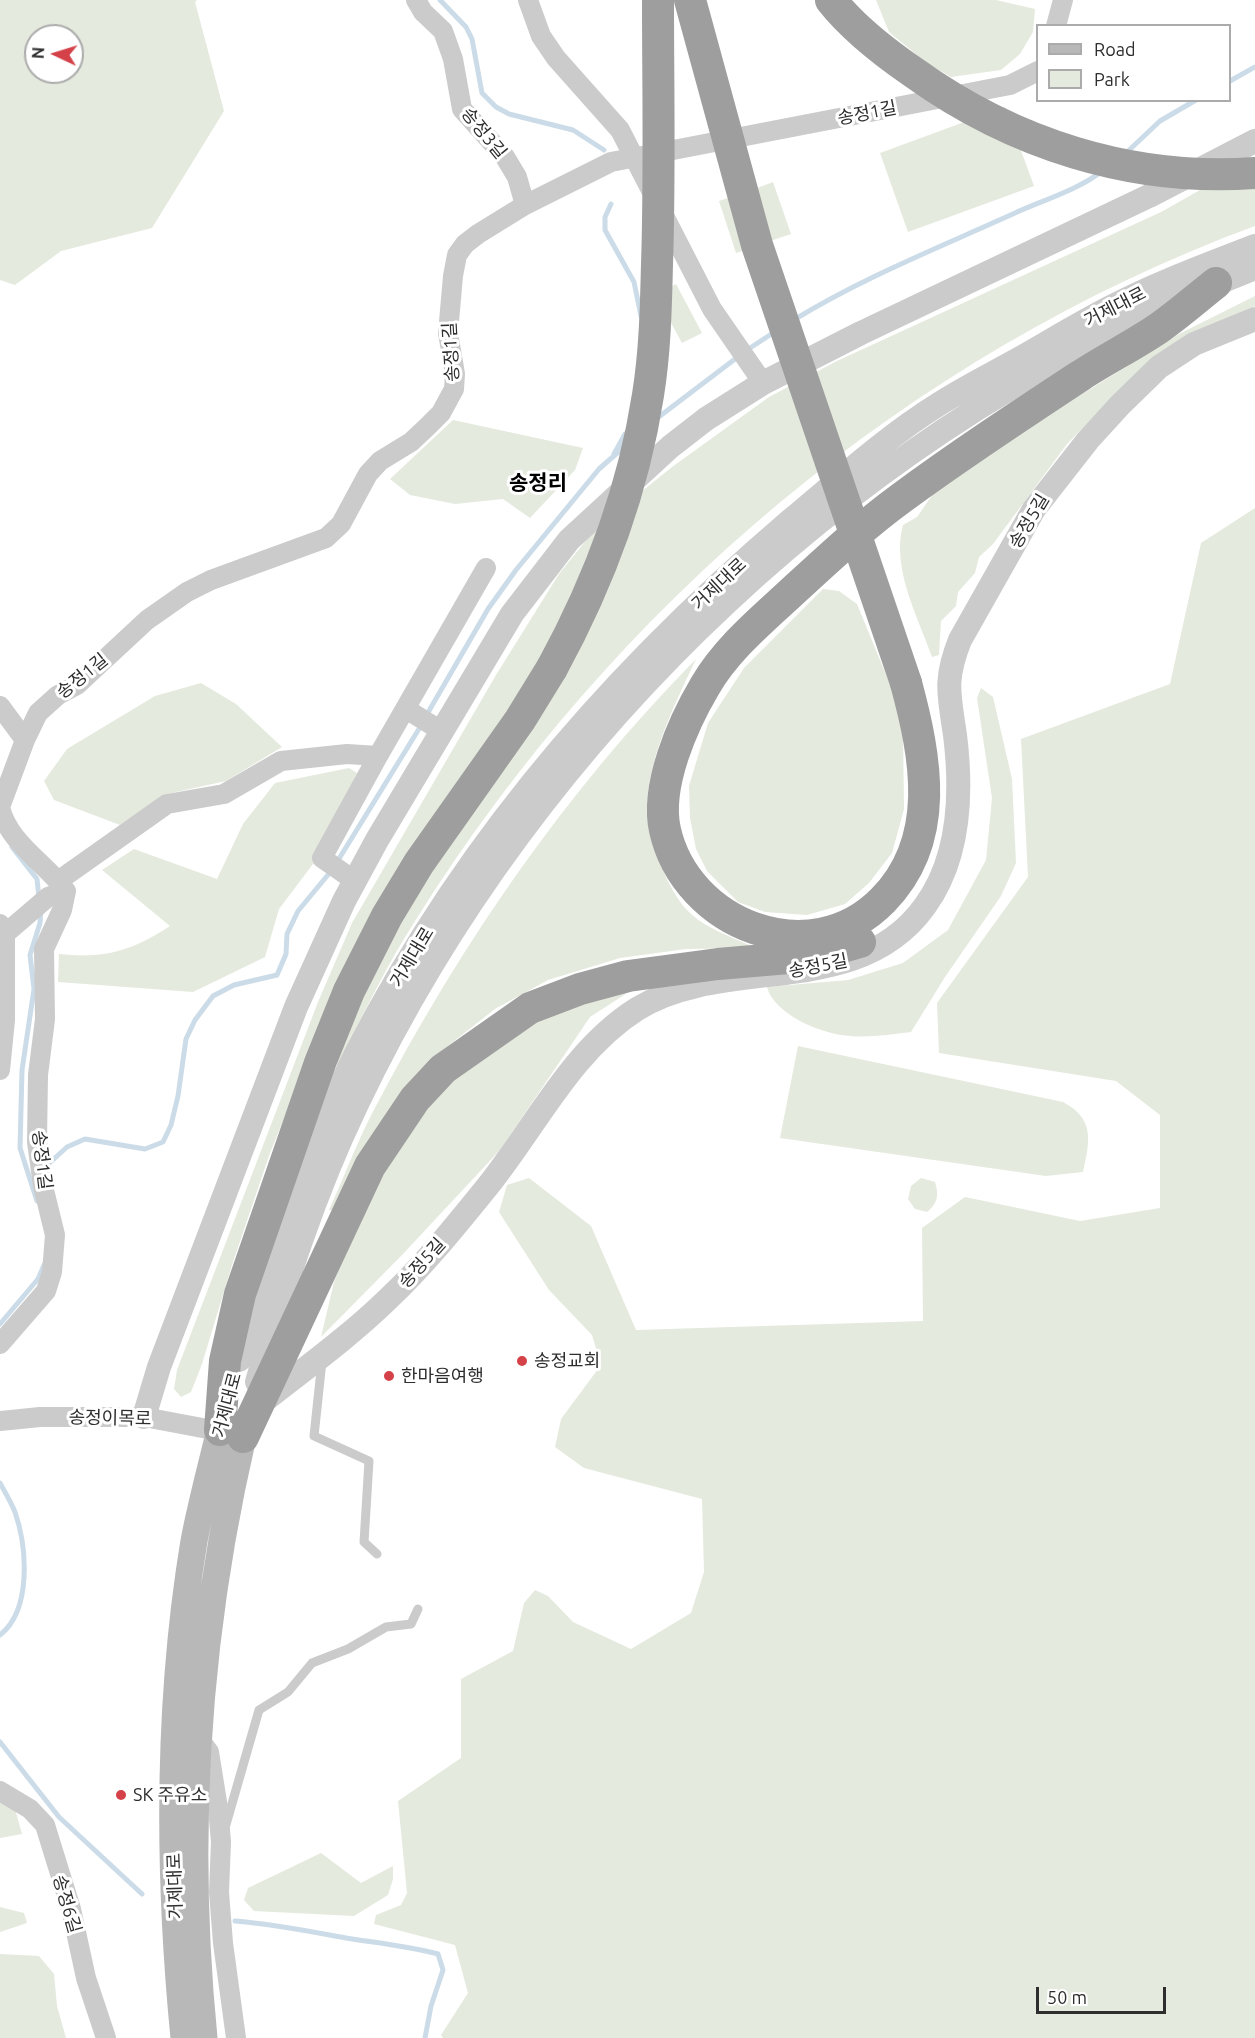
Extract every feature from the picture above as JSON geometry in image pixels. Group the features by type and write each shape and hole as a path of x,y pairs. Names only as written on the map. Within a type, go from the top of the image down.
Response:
{"highway":[{"path":"231,1433 225,1361 240,1294 320,1063 349,992 387,916 419,863 520,720 552,668 577,622 614,533 633,469 648,394 656,306 658,0"},
{"path":"231,1433 256,1407 370,1166 414,1099 443,1069 483,1038 530,1008 580,988 628,976 718,964 812,956 856,945 887,926 910,902 935,855 945,794 942,762 932,710 912,673 757,245 690,0"},
{"path":"707,0 775,241 912,673 924,794 922,829 915,851 895,888 877,906 852,924 826,932 801,935 749,928 706,902 688,882 674,857 664,829 665,796 673,758 686,720 707,682 744,637 897,501 1082,375 1160,327 1216,283"},
{"path":"831,0 888,55 939,91 975,113 1033,140 1101,160 1143,169 1190,174 1255,173"}],"main road":[{"name":"거제대로","path":"204,2038 198,1970 193,1819 203,1671 220,1547 231,1433"},
{"name":"거제대로","path":"184,2038 179,1984 173,1829 179,1665 195,1540 231,1433"}],"street":[{"name":"송정3길","path":"416,0 423,12 434,20 446,37 462,108 505,157 517,177 525,205"},
{"path":"528,0 541,36 576,82 620,130 676,241 730,337 758,376"},
{"path":"1057,24 1063,0"},
{"name":"송정1길","path":"0,1344 46,1291 52,1272 55,1235 43,1186 37,1122 39,1057 45,1019 44,949 63,910 58,890 3,822 0,807 38,713 58,695 76,685 167,604 211,580 326,538 341,524 368,474 380,461 411,442 427,428 441,413 454,389 455,374 448,333 451,292 457,255 465,244 478,234 525,205 611,162 1010,85 1036,71"},
{"path":"144,1417 163,1357 296,1007 355,881 512,614 569,540 670,447 758,376 861,333 1149,196 1255,141"},
{"name":"거제대로","path":"231,1433 268,1266 302,1173 337,1094 408,962 456,884 508,811 553,754 629,670 741,563 870,454 939,404 1111,307 1176,277 1255,246"},
{"name":"거제대로","path":"231,1433 289,1271 357,1104 426,974 473,897 570,768 644,683 747,583 890,467 966,414 1139,318 1255,268"},
{"name":"송정5길","path":"256,1407 387,1301 418,1269 486,1189 588,1051 624,1018 656,998 686,988 839,965 873,951 888,941 903,930 926,906 943,873 953,838 958,801 955,736 947,680 960,640 1034,509 1088,440 1120,405 1159,367 1194,344 1255,319"},
{"path":"355,881 322,858 486,568"},
{"path":"0,706 25,741"},
{"path":"406,709 443,732"},
{"path":"0,1070 5,1020 2,929 22,919 167,804 224,794 280,761 347,754 378,756"},
{"name":"송정이목로","path":"0,1421 39,1417 144,1417 231,1433"},
{"path":"197,1739 204,1743 209,1752 222,1842 220,1902 236,2038"},
{"name":"송정6길","path":"0,1791 30,1809 45,1825 71,1909 86,1978 106,2038"},
{"path":"173,2038 171,2015 179,1984"}],"lane":[{"path":"323,1353 314,1436 369,1461 364,1542 377,1554"},
{"path":"222,1842 258,1710 288,1692 312,1663 348,1649 386,1627 411,1624 418,1609"}],"green space":[{"path":"0,0 197,0 195,2 224,111 152,228 61,251 15,285 0,280"},
{"path":"876,0 996,0 1035,9 1033,32 1020,54 1001,70 951,77 928,64 889,32"},
{"path":"1005,107 1034,186 908,232 880,153"},
{"path":"1255,159 1255,226 1127,280 1005,344 889,419 779,503 677,596 582,696 495,804 417,918 385,971 338,1064 314,1044 270,1153 232,1265 202,1364 191,1392 181,1397 174,1389 177,1370 318,1002 352,923 496,675 559,574 596,528 672,467 769,397 837,361 1161,212"},
{"path":"773,182 791,234 770,241 752,190"},
{"path":"740,194 757,246 736,253 719,201"},
{"path":"676,284 702,333 682,343 656,295"},
{"path":"1255,296 1255,306 1226,320 1116,394 1067,444 993,544 979,557 975,573 958,592 956,606 941,621 939,655 932,657 903,575 900,541 903,525 917,517 938,487 1179,334"},
{"path":"453,420 583,448 575,470 530,518 503,499 455,504 410,495 390,479"},
{"path":"1255,508 1255,2038 443,2038 441,2035 468,1993 455,1945 374,1924 376,1915 401,1905 407,1893 398,1801 461,1758 461,1679 513,1651 524,1603 535,1590 548,1596 573,1622 631,1649 691,1613 704,1572 702,1499 584,1468 555,1447 561,1419 601,1365 592,1335 549,1290 499,1212 507,1185 529,1178 591,1226 636,1330 923,1321 922,1228 965,1197 1080,1221 1160,1208 1160,1115 1116,1081 939,1053 937,1003 1028,877 1021,739 1170,684 1201,543"},
{"path":"823,589 839,591 857,604 894,694 903,734 904,809 892,853 869,883 845,904 807,915 765,912 738,902 707,871 696,849 690,818 689,786 708,723 744,668"},
{"path":"696,659 665,728 653,764 647,802 649,825 665,875 685,908 709,927 756,948 686,949 620,958 548,980 495,1009 439,1053 336,1211 329,1210 376,1106 409,1045 481,927 560,815 603,761"},
{"path":"201,683 236,704 282,747 226,781 167,794 120,825 54,800 44,781 67,749 155,696"},
{"path":"981,688 993,697 1012,779 1016,863 1001,896 945,977 911,1032 873,1036 839,1035 801,1022 779,1006 767,987 848,980 903,963 948,930 986,860 992,798 977,698"},
{"path":"349,768 357,773 313,864 279,909 265,957 193,992 58,982 59,954 90,955 117,951 143,942 170,926 102,870 134,849 217,879 243,824 275,783"},
{"path":"641,984 590,1017 500,1150 402,1255 321,1337 334,1282 376,1176 444,1086 535,1019"},
{"path":"798,1046 1063,1102 1081,1116 1088,1132 1083,1172 1046,1176 780,1138"},
{"path":"921,1178 935,1182 936,1187 935,1202 927,1212 915,1209 908,1199 911,1186"},
{"path":"0,1797 14,1805 22,1834 0,1838"},
{"path":"321,1853 361,1883 393,1866 393,1879 388,1895 354,1916 254,1911 244,1900 248,1888"},
{"path":"0,1907 24,1913 27,1923 0,1932"},
{"path":"0,1954 39,1956 54,1974 57,2006 66,2038 0,2038"}],"waterway":[{"path":"440,0 466,27 472,39 482,93 496,107 509,114 573,130 604,150"},
{"path":"1231,80 1255,67"},
{"path":"1126,153 1160,121 1193,102"},
{"path":"792,321 846,290 1072,189 1102,171"},
{"path":"611,204 605,217 605,230 634,282 641,316"},
{"path":"747,350 776,331"},
{"path":"656,419 739,356"},
{"path":"614,454 625,434"},
{"path":"426,716 488,609 516,570 599,469 624,447"},
{"path":"337,862 422,724"},
{"path":"12,847 37,879 39,898"},
{"path":"45,1167 67,1147 85,1139 145,1149 163,1142 171,1125 178,1096 186,1039 195,1020 213,996 234,985 277,975 286,954 287,934 298,911 332,870"},
{"path":"37,1201 20,1148 22,1070 34,989 30,955 40,923 41,910"},
{"path":"0,1324 38,1279 45,1263"},
{"path":"0,1483 19,1526 24,1560 22,1594 18,1610 0,1635"},
{"path":"0,1742 59,1817 142,1894"},
{"path":"235,1921 290,1928 438,1954 443,1970 431,2006 425,2038"}],"place":[{"name":"송정교회","path":"522,1361"},
{"name":"한마음여행","path":"389,1376"},
{"name":"SK 주유소","path":"121,1795"}],"district":[{"name":"송정리","path":"538,483"}]}
